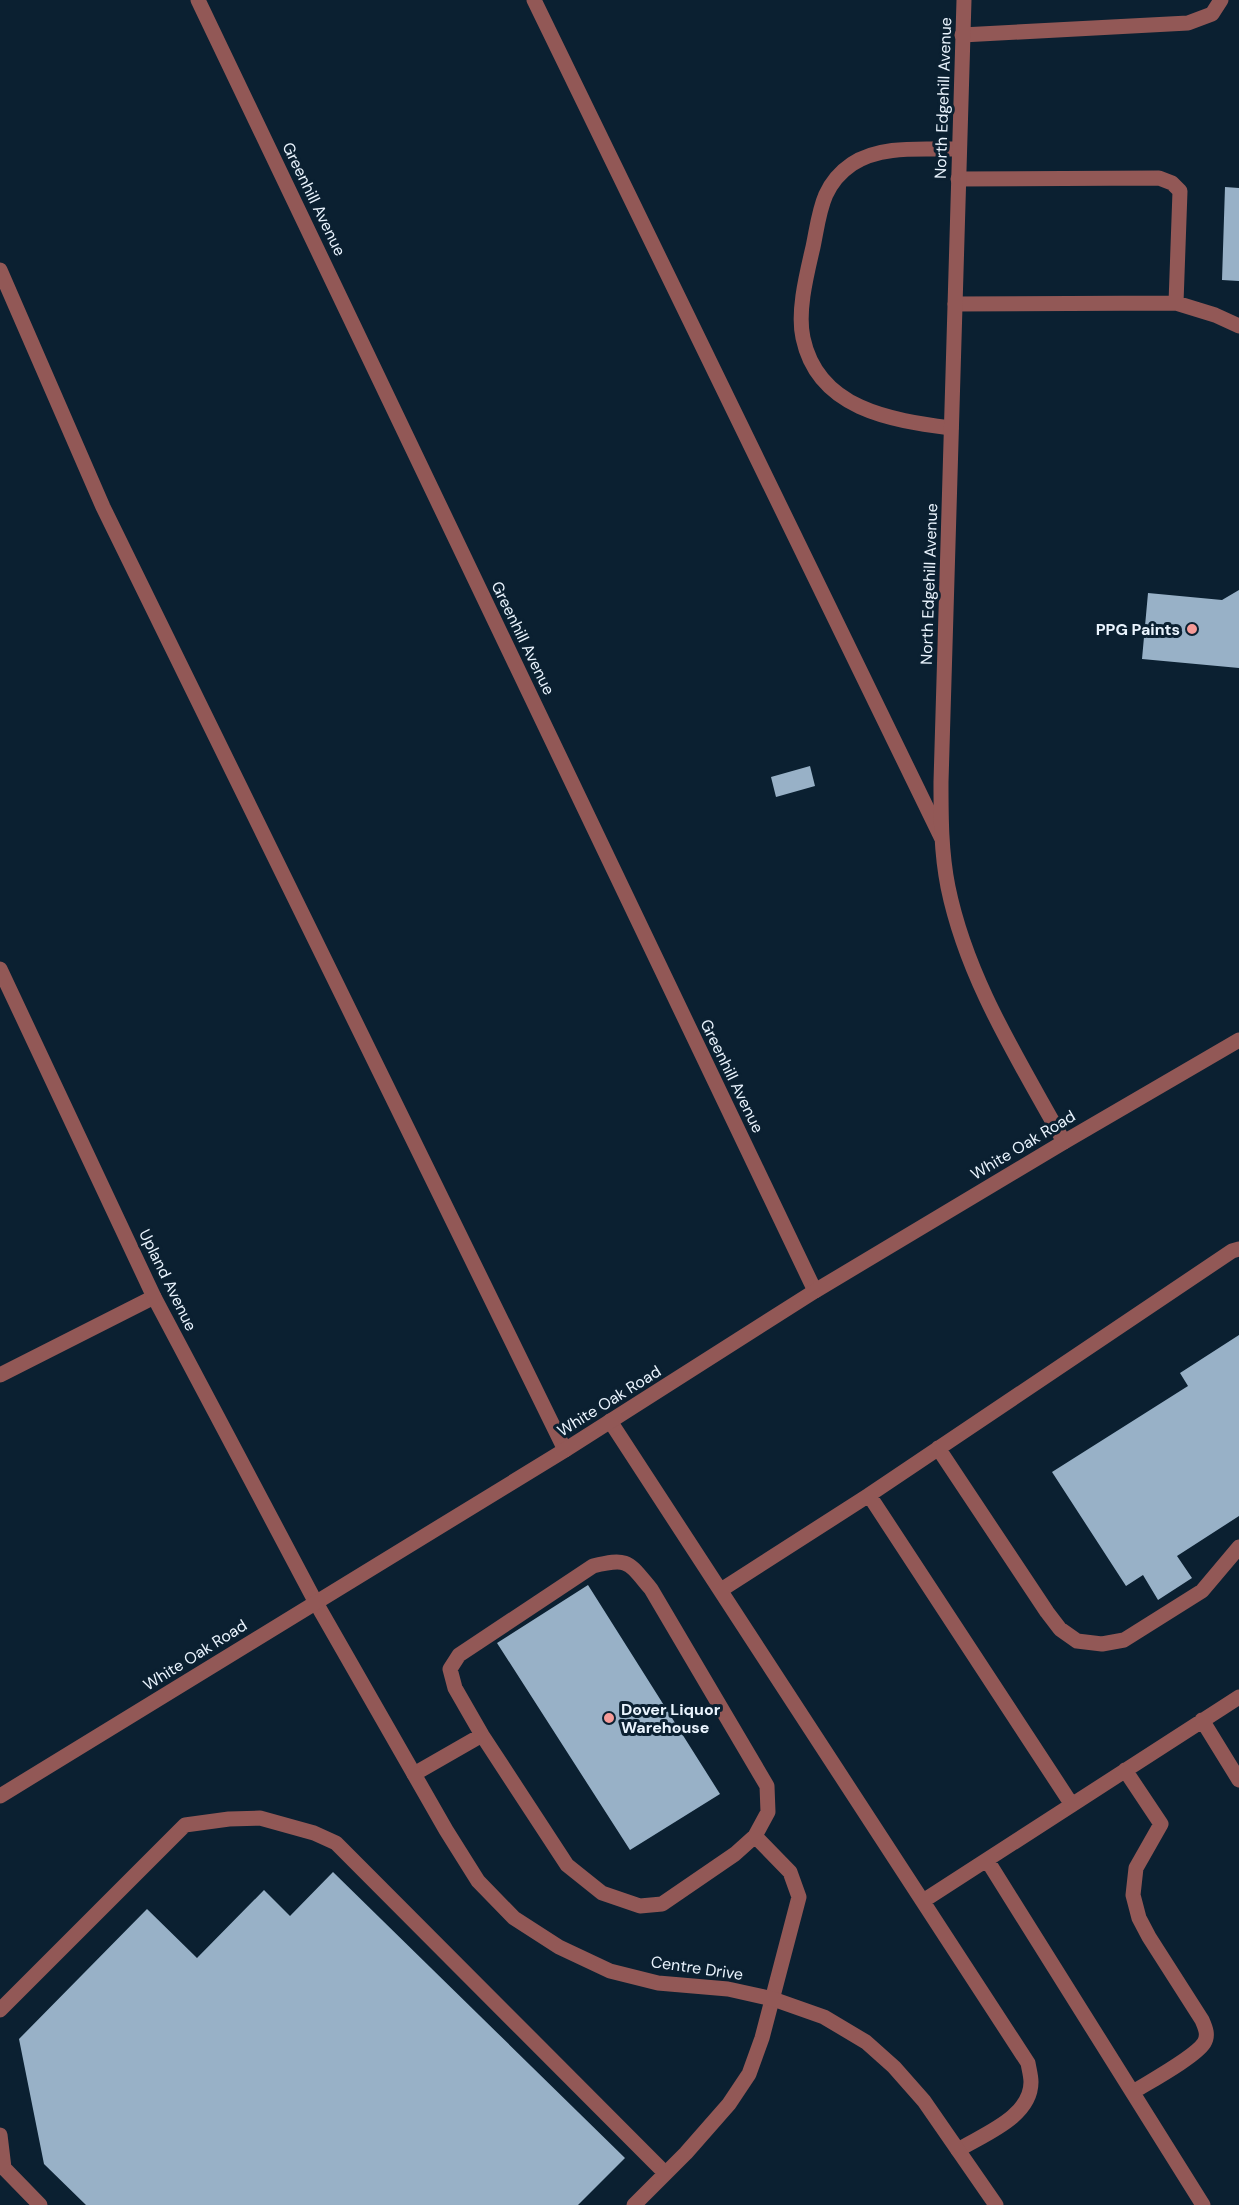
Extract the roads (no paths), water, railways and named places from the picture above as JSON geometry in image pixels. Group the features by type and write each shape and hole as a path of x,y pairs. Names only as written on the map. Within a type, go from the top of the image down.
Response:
{"street":[{"name":"Greenhill Avenue","path":"198,0 815,1291"},
{"path":"534,0 941,837"},
{"name":"North Edgehill Avenue","path":"964,0 941,837 947,886 960,936 977,981 1064,1142"},
{"path":"962,35 1188,23 1212,14 1221,0"},
{"path":"951,428 890,418 854,404 828,387 814,366 803,337 802,314 815,237 826,192 835,177 854,162 882,151 959,149"},
{"path":"958,179 1159,178 1172,183 1180,191 1176,303"},
{"path":"0,270 103,507 565,1450"},
{"path":"955,304 1176,303 1215,315 1239,326"},
{"name":"Upland Avenue","path":"0,969 154,1297 315,1601"},
{"name":"White Oak Road","path":"0,1796 565,1450 815,1291 1239,1040"},
{"path":"721,1590 869,1495 1232,1251 1239,1250"},
{"path":"0,1375 154,1297"},
{"path":"610,1421 1028,2063 1031,2082 1026,2102 1010,2119 958,2150"},
{"path":"938,1448 1047,1612 1060,1629 1077,1641 1102,1644 1124,1640 1202,1591 1239,1548"},
{"path":"869,1495 1072,1805"},
{"path":"616,1560 629,1564 651,1589 767,1786 768,1812 755,1836 735,1854 662,1904 640,1906 602,1893 567,1865 482,1736 455,1688 450,1669 459,1655 593,1566 616,1560"},
{"name":"Centre Drive","path":"315,1601 446,1830 478,1881 514,1918 559,1947 610,1971 658,1983 728,1989 773,1999 824,2017 866,2042 894,2067 924,2101 996,2205"},
{"path":"923,1901 1239,1697"},
{"path":"1202,1720 1239,1780"},
{"path":"414,1774 482,1736"},
{"path":"1125,1770 1161,1824 1136,1868 1133,1895 1139,1918 1202,2020 1207,2032 1205,2042 1186,2059 1133,2092"},
{"path":"0,2010 184,1825 229,1819 260,1818 314,1833 336,1843 664,2174"},
{"path":"634,2205 686,2153 729,2104 749,2074 762,2038 799,1897 790,1872 755,1836"},
{"path":"987,1860 1203,2205"},
{"path":"0,2135 4,2168 39,2205"}],"place":[{"name":"PPG Paints","path":"1192,629"},
{"name":"Dover Liquor Warehouse","path":"609,1718"}]}
